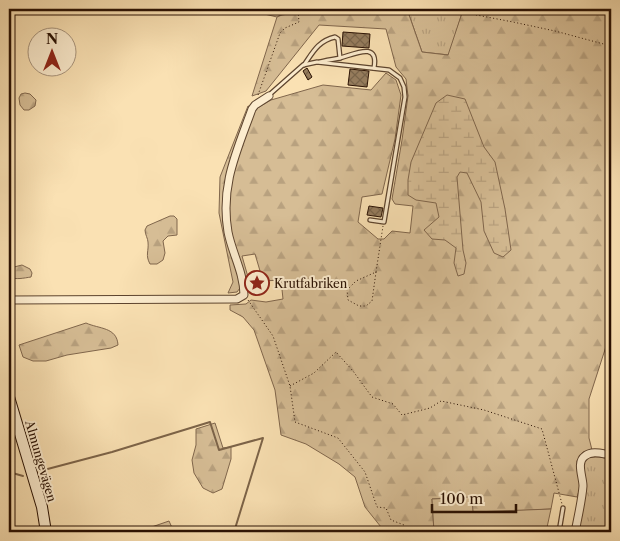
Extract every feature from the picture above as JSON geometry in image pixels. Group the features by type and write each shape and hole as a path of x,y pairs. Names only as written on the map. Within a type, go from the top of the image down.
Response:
{"street":[{"path":"9,300 237,299 244,295 244,284 229,233 226,214 227,183 232,163 252,109 269,96"},
{"name":"Almungevägen","path":"9,396 42,507 46,532"},
{"path":"576,532 583,486 580,465 582,459 586,454 594,452 611,455"}],"lane":[{"path":"269,96 303,65 316,47 325,40 335,37 338,39 340,58"},
{"path":"303,65 368,51 375,58 374,68"},
{"path":"317,62 389,70 400,78 404,88 405,97 384,222 370,220"},
{"path":"559,532 563,508"}],"path":[{"path":"258,9 277,13 307,9"},
{"path":"445,9 555,31 611,46"},
{"path":"255,105 280,33 285,28 299,22 298,10"},
{"path":"376,272 356,282 347,290 348,300 359,306 366,306 372,301 384,222"},
{"path":"244,295 273,336 290,386 295,422 338,438 365,472 378,507 386,508 391,520 404,525 408,532"},
{"path":"290,386 314,373 336,352 353,371 372,398 394,404 402,415 430,408 441,401 484,410 542,429 563,508"}],"green space":[{"path":"243,9 319,9 282,14 277,17"},
{"path":"319,9 407,9 422,52 448,55 463,10 457,9 611,9 611,331 589,399 589,438 592,450 583,452 577,461 581,485 577,497 554,493 551,509 473,513 471,497 432,499 434,532 385,532 365,507 355,477 339,464 306,444 281,435 275,390 254,330 243,317 230,310 230,305 246,304 251,300 266,302 283,299 281,280 263,281 255,254 242,256 248,277 240,282 240,288 237,292 228,293 233,282 219,213 220,177 248,106 256,109 271,100 323,85 371,90 386,73 396,80 401,95 395,139 382,194 362,197 358,222 378,239 384,239 392,231 410,233 413,206 395,204 392,199 408,96 406,79 396,67 386,29 319,25 266,91 252,96 277,17"},
{"path":"407,9 463,10 449,55 422,52"},
{"path":"21,94 30,94 36,100 35,106 29,110 24,110 20,105 19,98"},
{"path":"447,95 465,99 484,147 495,162 511,250 503,257 494,253 484,231 481,202 467,173 460,172 457,177 463,250 466,263 464,274 458,276 454,263 456,248 445,240 432,239 424,230 439,217 436,203 416,200 408,195 411,162 436,103"},
{"path":"174,216 177,219 177,235 168,236 163,241 165,253 163,260 157,264 150,264 145,230 147,226"},
{"path":"22,265 30,269 31,277 17,279 9,277 9,269"},
{"path":"86,323 111,332 117,339 118,345 46,361 33,361 23,357 19,345"},
{"path":"215,423 223,448 231,447 231,459 222,489 213,493 203,488 194,473 192,460 196,445 196,429"},
{"path":"596,456 611,459 611,532 577,532 582,465 585,458"},
{"path":"472,497 473,512 551,509 546,532 434,532 432,499"},
{"path":"169,521 174,532 141,532 143,530"}],"building":[{"path":"343,32 370,34 369,48 342,46"},
{"path":"307,68 312,77 308,80 303,71"},
{"path":"350,69 369,71 367,87 348,85"},
{"path":"369,206 383,208 381,217 367,215"}],"waterway":[{"path":"40,471 112,452 210,422 219,450 263,438 234,532"},
{"path":"9,472 23,476"}],"place":[{"name":"Krutfabriken","path":"257,283"}]}
